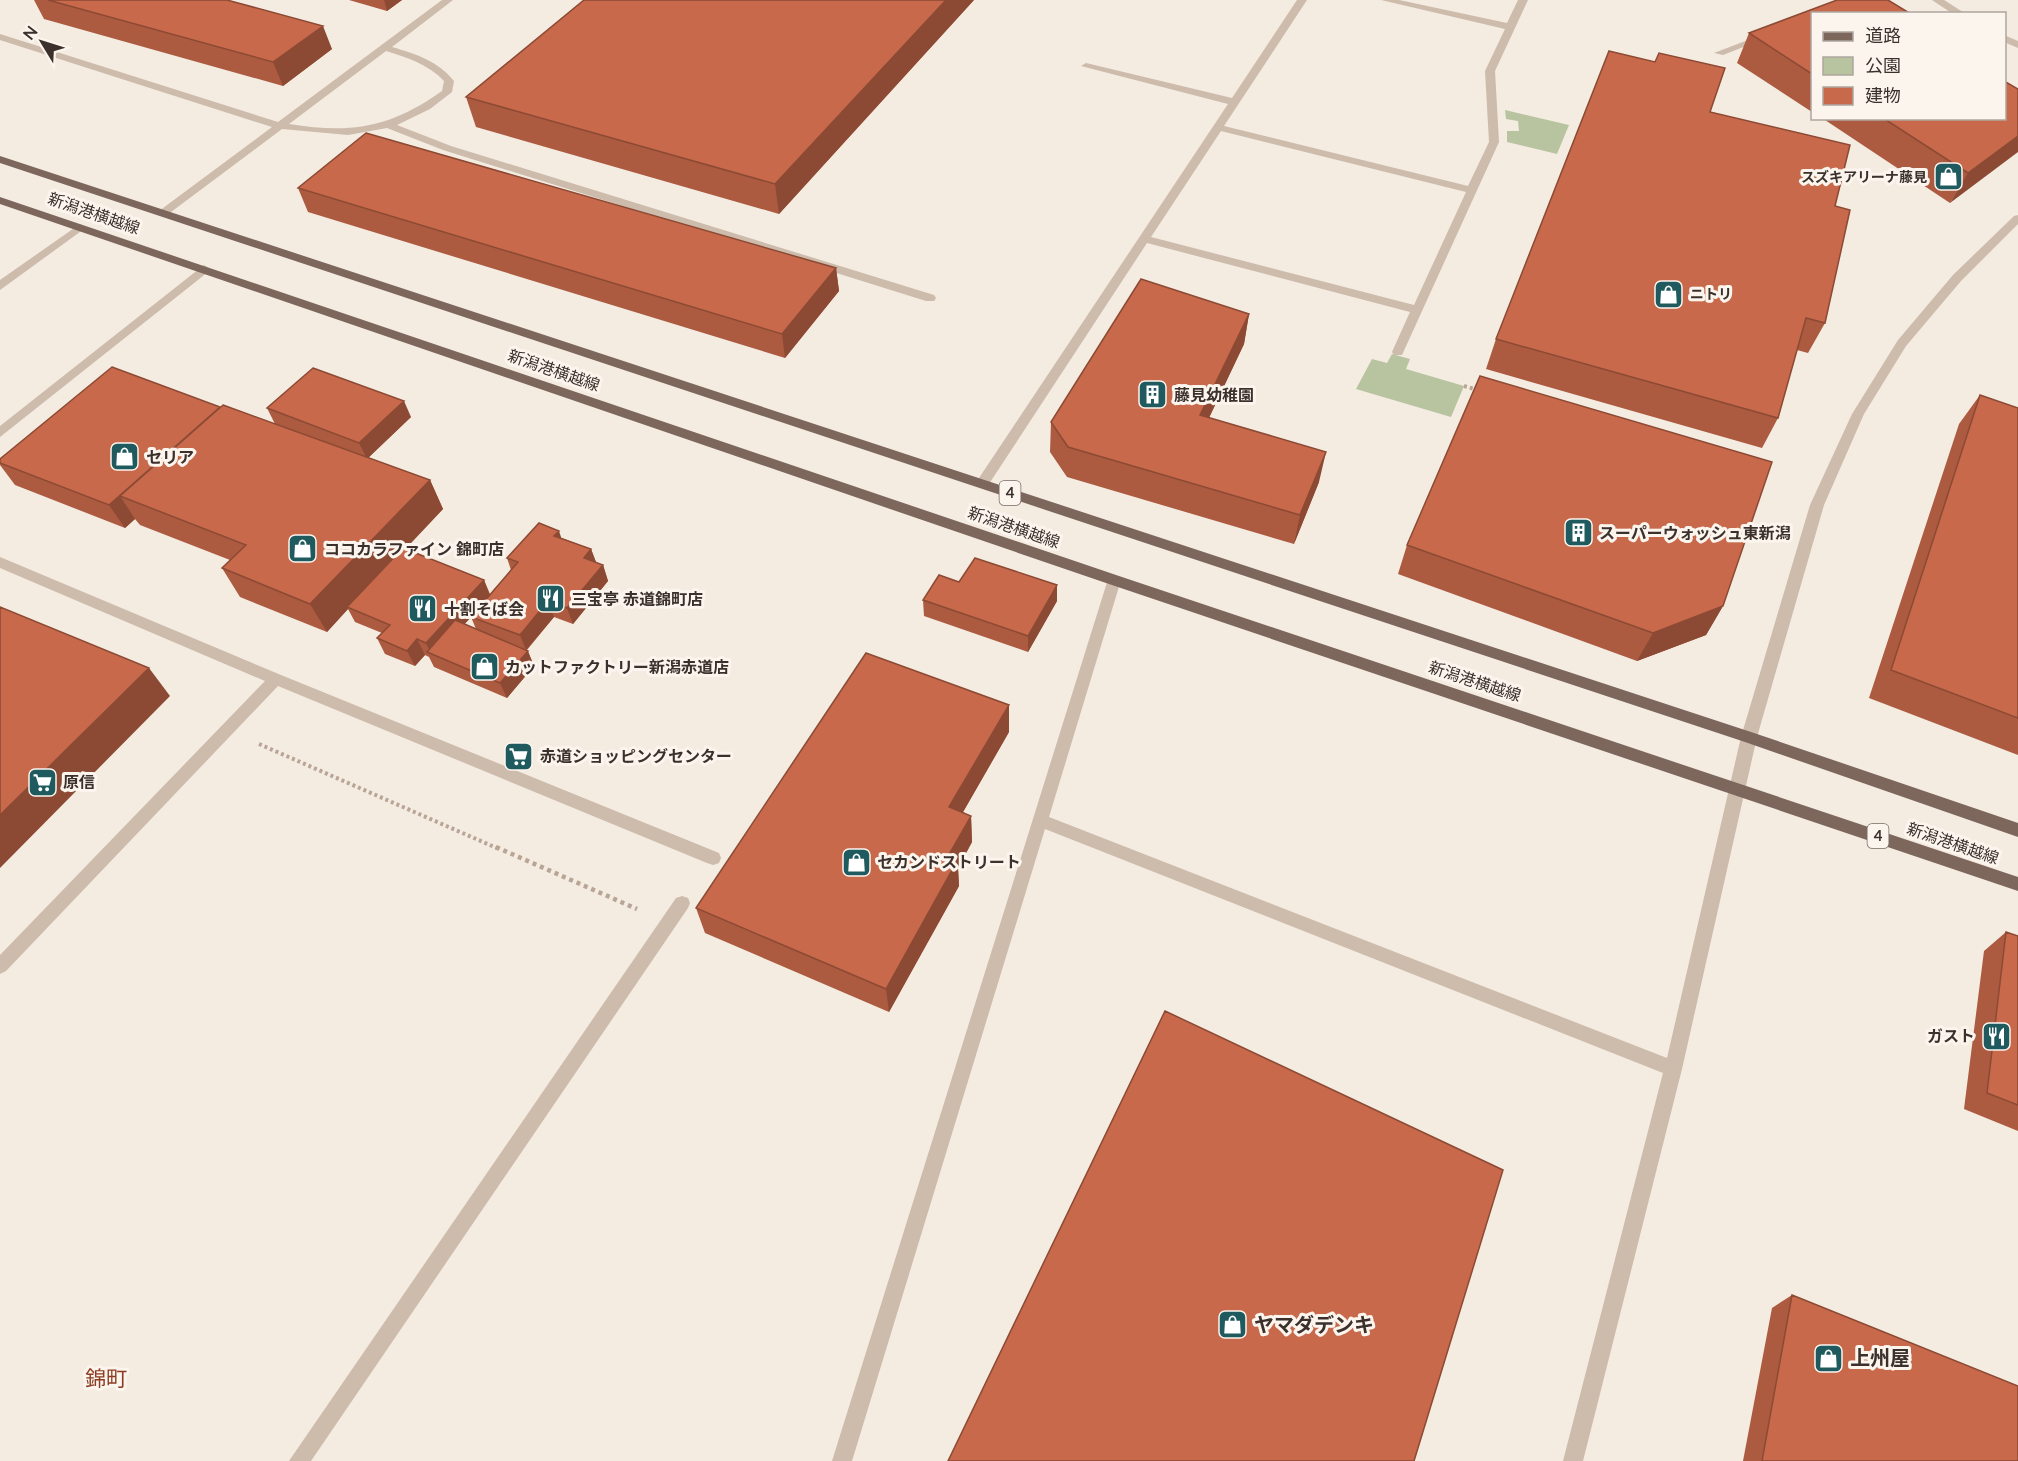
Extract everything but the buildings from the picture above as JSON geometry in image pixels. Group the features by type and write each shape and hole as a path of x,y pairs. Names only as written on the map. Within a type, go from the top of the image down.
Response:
{"main road":[{"name":"新潟港横越線","path":"0,159 1749,737 2018,830"},
{"name":"新潟港横越線","path":"0,200 1114,580 2018,884"}],"street":[{"path":"163,213 448,0"},
{"path":"982,484 1302,0"},
{"path":"1386,0 1510,27"},
{"path":"1398,352 1415,309 1494,142 1490,71 1523,0"},
{"path":"1937,0 1958,12"},
{"path":"1719,53 1771,34"},
{"path":"0,37 280,126 322,133 358,132 388,125 424,110 447,92 449,81 442,71 429,63 385,48"},
{"path":"1086,66 1234,102"},
{"path":"388,125 447,148 930,298"},
{"path":"1217,127 1470,190"},
{"path":"1574,1461 1674,1069 1749,737 1817,505 1857,414 1902,343 1957,278 2015,225"},
{"path":"0,286 80,227"},
{"path":"1143,238 1415,309"},
{"path":"0,433 204,270"},
{"path":"0,562 276,679 713,858"},
{"path":"842,1461 1114,580"},
{"path":"0,966 276,679"},
{"path":"1040,820 1674,1069"},
{"path":"299,1461 682,903"}],"path":[{"path":"1464,386 1486,393"},
{"path":"250,740 637,909"}],"green space":[{"path":"1505,110 1569,125 1557,154 1507,142 1507,131 1519,131 1518,121 1506,119"},
{"path":"1392,354 1410,359 1406,369 1464,386 1451,417 1356,389 1372,359 1387,363"}],"place":[{"name":"スズキアリーナ藤見","path":"1948,177"},
{"name":"ニトリ","path":"1669,294"},
{"name":"藤見幼稚園","path":"1153,395"},
{"name":"セリア","path":"125,457"},
{"name":"スーパーウォッシュ東新潟","path":"1578,533"},
{"name":"ココカラファイン 錦町店","path":"303,549"},
{"name":"三宝亭 赤道錦町店","path":"550,599"},
{"name":"十割そば会","path":"423,609"},
{"name":"カットファクトリー新潟赤道店","path":"484,667"},
{"name":"赤道ショッピングセンター","path":"519,756"},
{"name":"原信","path":"42,782"},
{"name":"セカンドストリート","path":"856,862"},
{"name":"ガスト","path":"1996,1036"},
{"name":"ヤマダデンキ","path":"1233,1325"},
{"name":"上州屋","path":"1829,1358"}],"district":[{"name":"錦町","path":"106,1379"}]}
